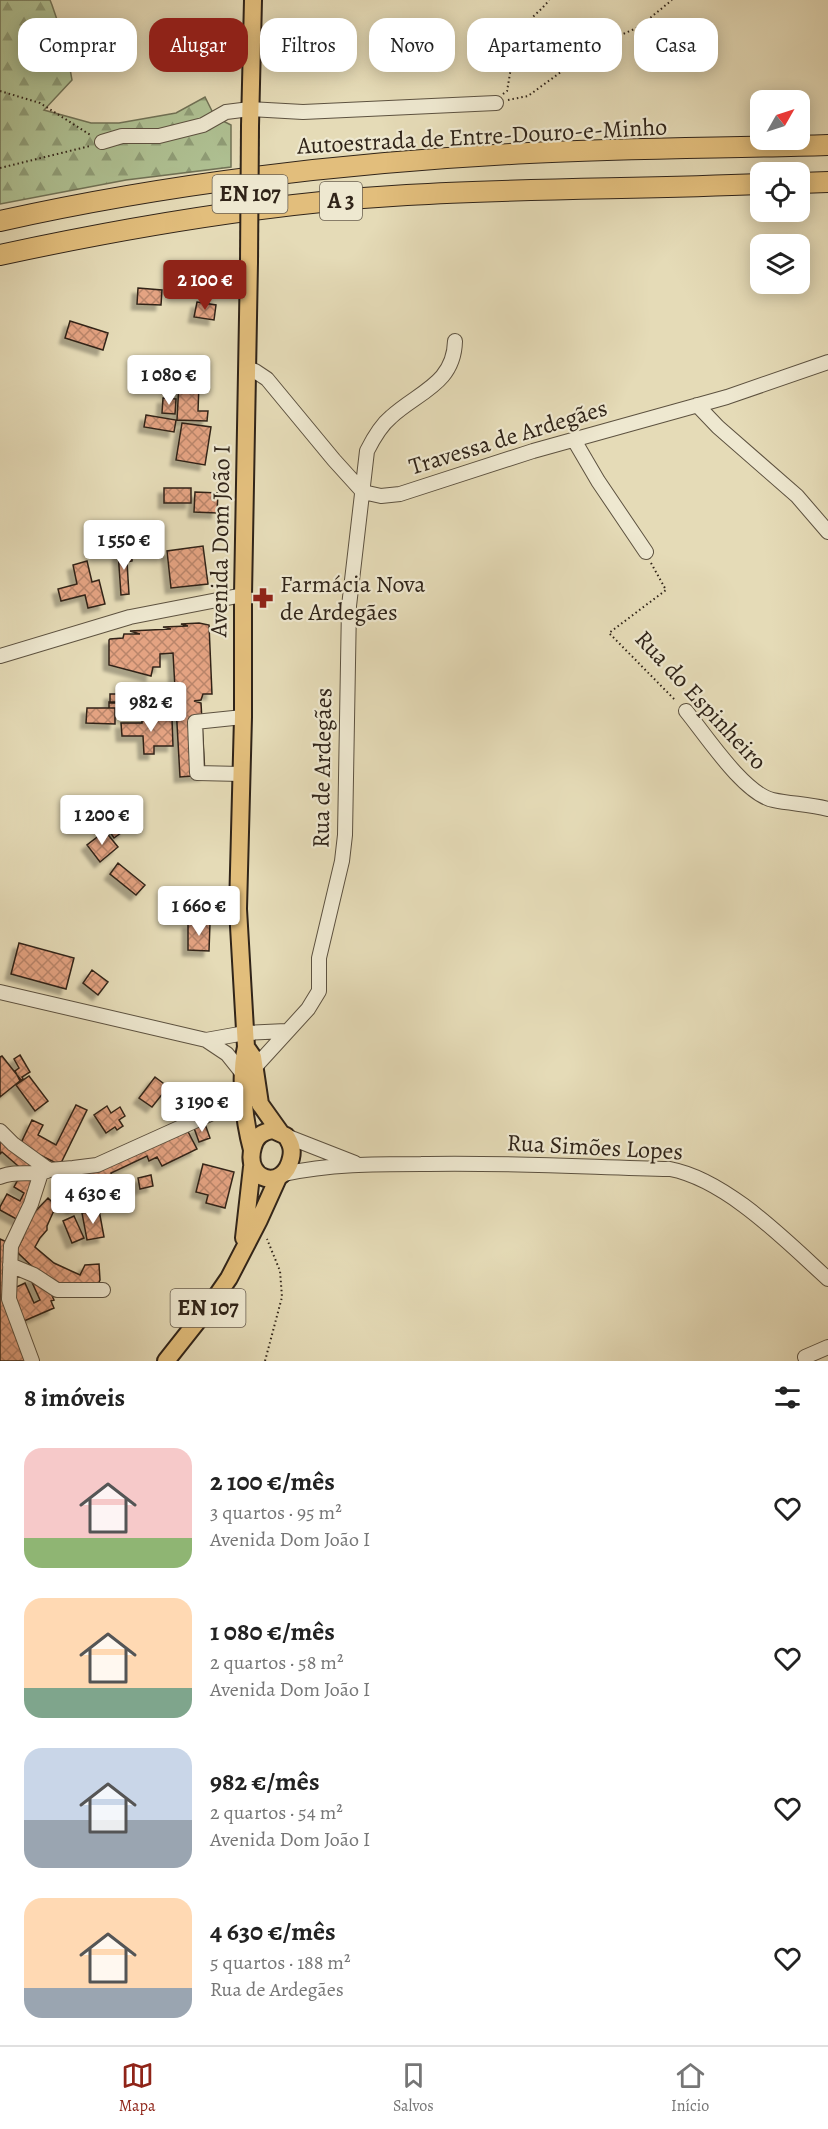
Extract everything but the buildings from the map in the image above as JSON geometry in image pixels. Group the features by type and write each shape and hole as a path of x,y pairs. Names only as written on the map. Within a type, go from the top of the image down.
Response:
{"highway":[{"name":"Autoestrada de Entre-Douro-e-Minho","path":"0,221 189,185 373,165 532,153 828,145"},
{"path":"810,183 828,182"},
{"name":"A 3","path":"0,255 168,222 407,195 750,184"}],"main road":[{"name":"Avenida Dom João I","path":"252,1159 246,1128 245,1106 249,1070 253,1057 246,1040 238,909 243,717 253,0"},
{"name":"Avenida Dom João I","path":"249,1070 260,1104 283,1134"},
{"path":"281,1176 262,1178 252,1159 259,1136 273,1130 283,1134"},
{"name":"EN 107","path":"166,1361 229,1278 281,1176 288,1167 292,1150 283,1134"},
{"name":"EN 107","path":"243,1251 252,1159"}],"street":[{"path":"102,142 122,136 159,136 203,125 226,112 250,117 303,112 496,103"},
{"name":"Rua de Ardegães","path":"249,1070 308,1009 319,991 319,958 342,861 346,804 349,606 367,451 374,436 390,417 434,386 442,377 454,354 455,341"},
{"name":"Travessa de Ardegães","path":"363,492 381,496 400,494 447,477 697,405 828,362"},
{"path":"248,369 267,379 363,492"},
{"path":"697,405 718,427 797,496 828,532"},
{"path":"574,440 598,481 646,552"},
{"path":"0,656 130,617 243,595"},
{"name":"Rua do Espinheiro","path":"686,711 749,788 771,800 809,804 828,809"},
{"path":"241,774 197,774 195,722 243,717"},
{"path":"0,992 206,1040 246,1040 286,1031"},
{"path":"206,1040 249,1070"},
{"path":"0,1177 8,1173 45,1172 97,1165 229,1106 245,1106"},
{"path":"0,1131 45,1172"},
{"name":"Rua Simões Lopes","path":"283,1134 360,1164"},
{"name":"Rua Simões Lopes","path":"281,1176 313,1167 360,1164 450,1163 670,1168 687,1172 720,1188 781,1236 828,1279"},
{"path":"32,1361 9,1299 11,1246 45,1172"},
{"path":"10,1265 34,1275 57,1290 103,1290"},
{"path":"805,1357 828,1347"}],"path":[{"path":"496,103 507,91 519,39 523,31 549,0"},
{"path":"496,103 528,96 598,45 639,27 672,0"},
{"path":"0,91 40,103 102,142"},
{"path":"0,168 102,142"},
{"name":"Rua do Espinheiro","path":"646,552 666,590 609,633 686,711"},
{"path":"259,1220 280,1272 282,1297 265,1361"}],"green space":[{"path":"0,0 50,0 56,18 18,18 18,72 71,72 72,80 44,110 91,123 119,123 176,113 205,97 215,117 231,125 231,167 126,180 0,204"}],"place":[{"name":"Farmácia Nova de Ardegães","path":"263,598"}]}
